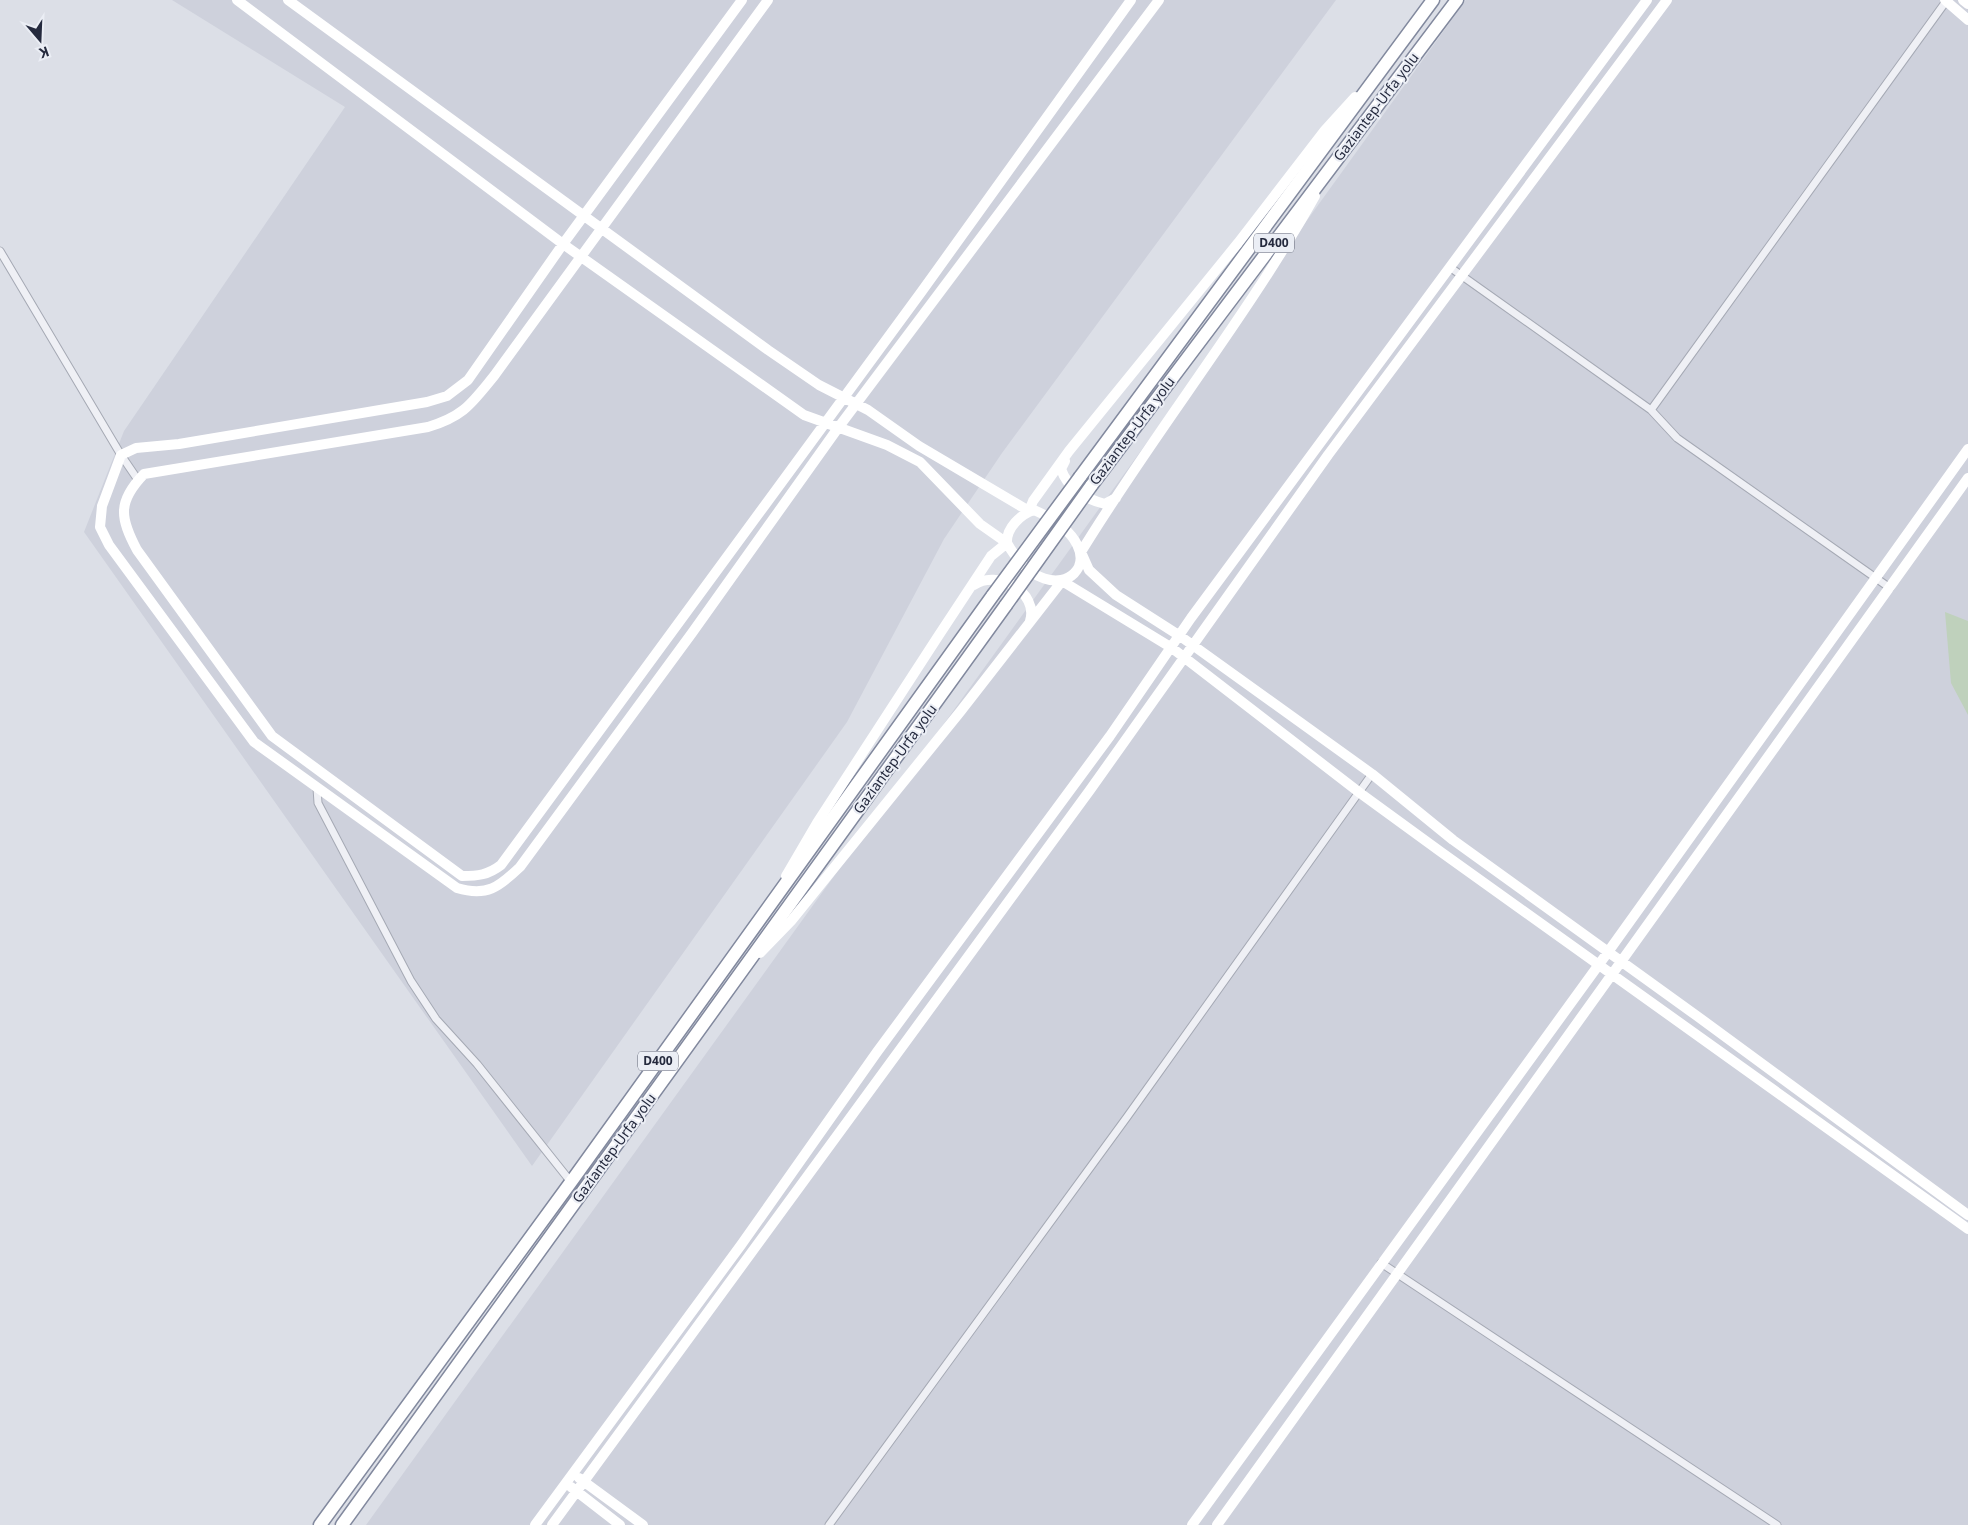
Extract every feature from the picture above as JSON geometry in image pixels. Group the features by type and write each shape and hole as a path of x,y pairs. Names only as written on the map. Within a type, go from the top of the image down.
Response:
{"highway":[{"name":"Gaziantep-Urfa yolu","path":"320,1525 571,1182 993,595 1433,0"},
{"name":"Gaziantep-Urfa yolu","path":"342,1525 1091,486 1457,0"}],"street":[{"path":"237,0 563,244 804,415 887,445 920,462 980,524 1007,543 1015,557 1024,566 1041,578 1062,581 1172,648 1360,793 1597,966 1968,1229"},
{"path":"288,0 768,350 819,385 857,405 918,446 1029,512"},
{"path":"742,0 563,244 468,380 447,396 427,402 179,444 136,448 121,455 102,506 100,527 109,545 254,742 457,888 471,892 483,892 505,882 520,867 692,633 838,428 1159,0"},
{"path":"768,0 494,376 470,405 451,420 428,428 144,474 127,497 123,515 125,528 137,550 272,736 462,876 482,876 502,865 844,398 1131,0"},
{"path":"535,1525 741,1245 877,1052 1180,636 1647,0"},
{"path":"552,1525 1185,658 1328,455 1581,118 1667,0"},
{"path":"1651,410 1946,0 1968,20"},
{"path":"1963,0 1968,4"},
{"path":"1029,512 1032,500 1069,451 1238,243 1325,130 1386,63"},
{"path":"736,978 791,921 1062,581 1072,576 1078,569 1081,552 1251,302 1284,250 1334,163"},
{"path":"0,251 121,455 138,480"},
{"path":"1451,268 1651,410 1677,438 1890,588"},
{"path":"1192,1525 1608,952 1968,449"},
{"path":"1069,451 1061,469 1074,491 1092,501 1105,504 1116,498"},
{"path":"1217,1525 1612,976 1620,960 1968,478"},
{"path":"775,898 793,862 817,823 971,587 992,556 1007,543 1009,532 1018,519 1034,510 1059,523 1074,538 1089,570 1116,595 1180,636 1372,774 1453,840 1968,1215"},
{"path":"971,587 981,580 991,578 1015,586 1029,602 1033,612 1029,624"},
{"path":"829,1525 1122,1125 1372,774"},
{"path":"317,788 318,803 411,981 436,1019 477,1064 571,1182"},
{"path":"1381,1263 1777,1525"},
{"path":"573,1473 643,1525"},
{"path":"566,1484 620,1525"}],"shaded area":[{"path":"172,0 1336,0 1002,453 944,539 847,722 532,1166 84,532 124,431 345,107"},
{"path":"1466,0 1968,0 1968,1525 366,1525"}],"green space":[{"path":"1945,612 1968,621 1968,715 1951,683"}]}
